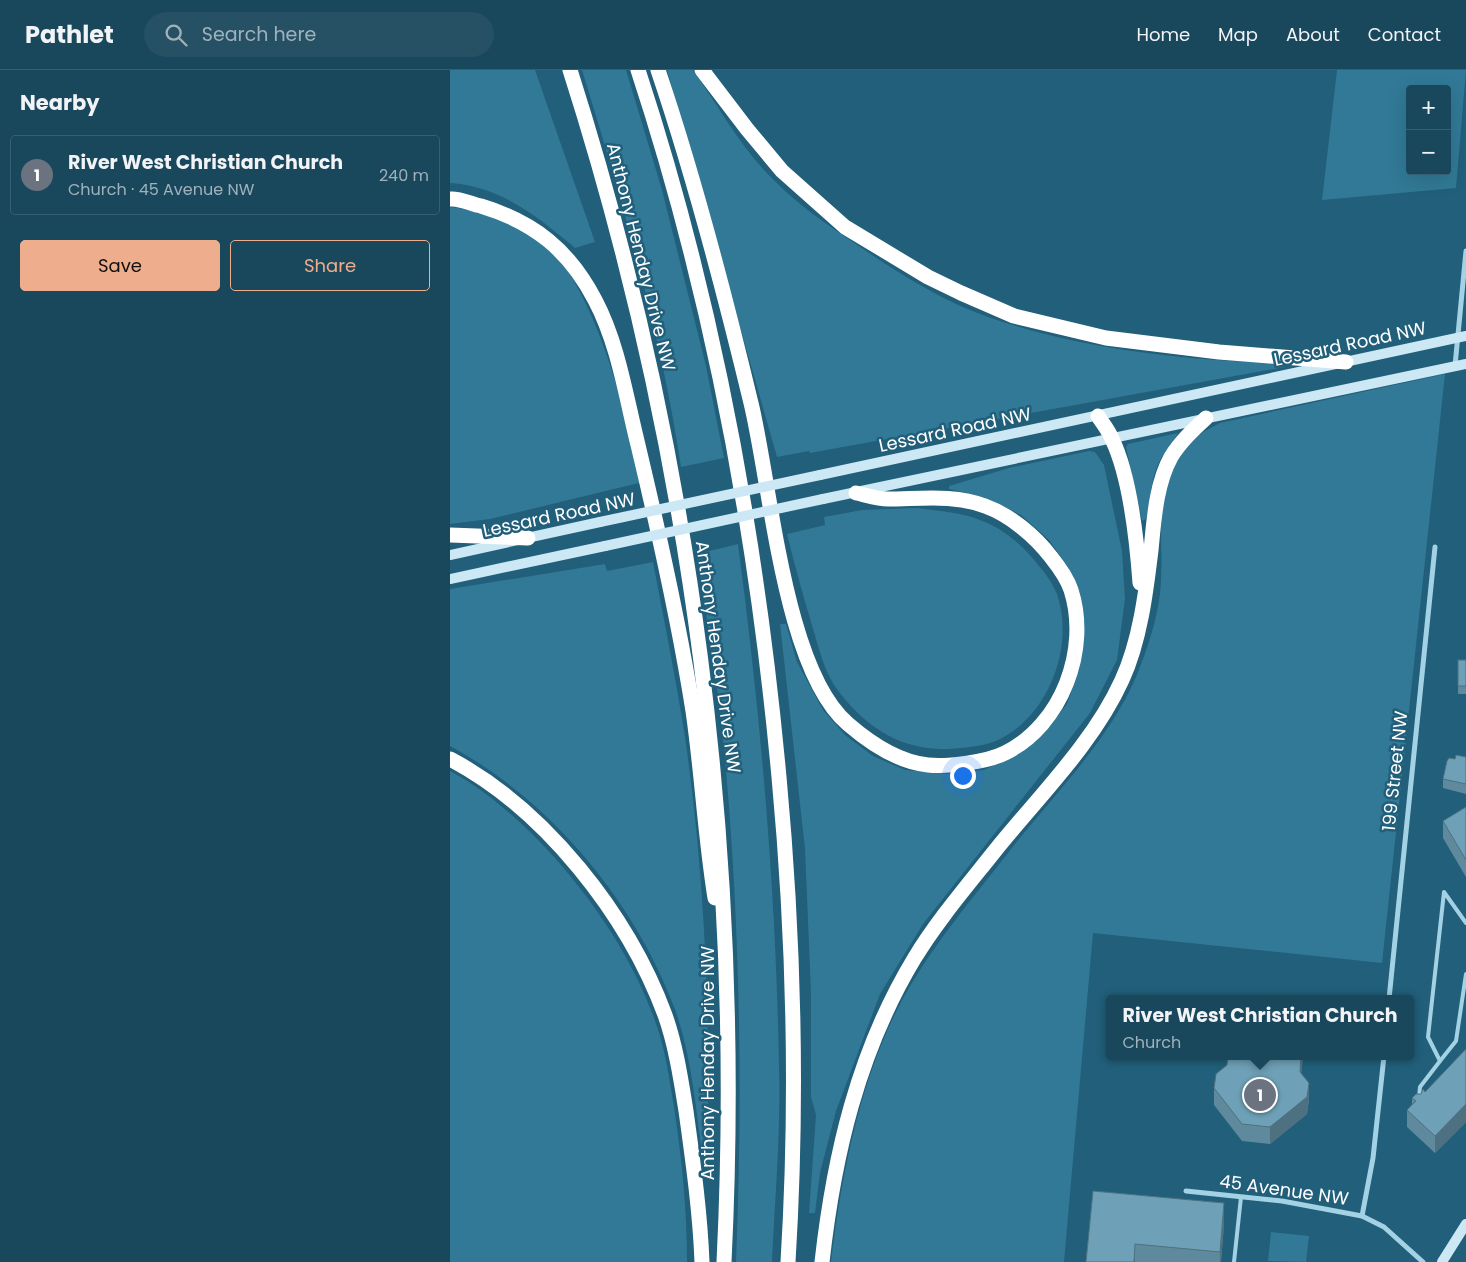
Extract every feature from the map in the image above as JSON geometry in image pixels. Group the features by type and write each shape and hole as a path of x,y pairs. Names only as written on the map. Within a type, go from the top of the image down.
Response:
{"highway":[{"name":"Anthony Henday Drive NW","path":"570,70 617,226 640,316 666,438 702,658 716,781 728,983 729,1099 724,1262"},
{"path":"638,70 694,270 724,400 752,553 769,673 785,842 791,954 793,1129 788,1262"},
{"path":"658,70 678,131 717,266 752,409 790,604 808,662 820,691 844,721 876,746 902,759 928,765 947,765 974,762 1005,753 1030,735 1047,718 1069,677 1078,639 1071,589 1060,569 1037,539 987,506 960,499 884,499 856,493"},
{"path":"702,70 747,130 782,171 845,227 914,269 961,293 1014,316 1106,338 1201,350 1346,362"},
{"path":"450,199 508,214 532,228 551,243 577,270 595,300 610,338 656,519 675,612 693,711 711,874 728,983"},
{"path":"1098,416 1112,438 1119,458 1134,523 1141,592 1140,620"},
{"path":"822,1262 832,1185 848,1113 865,1060 887,1009 915,958 967,886 1081,746 1106,709 1129,664 1140,620 1161,484 1175,451 1206,418"},
{"path":"450,535 528,538"},
{"path":"450,759 468,768 500,791 546,832 614,914 644,969 665,1016 681,1080 695,1173 702,1262"}],"main road":[{"name":"Lessard Road NW","path":"450,555 1462,337"},
{"path":"450,579 1466,364"},
{"path":"1442,1262 1466,1224"}],"street":[{"path":"1454,366 1462,337 1466,250"},
{"name":"199 Street NW","path":"1389,995 1435,547"},
{"path":"1362,1216 1372,1158 1384,1060"},
{"name":"45 Avenue NW","path":"1186,1191 1301,1204 1362,1216 1384,1227 1423,1262"}],"lane":[{"path":"1440,1061 1428,1037 1444,892 1466,923"},
{"path":"1418,1101 1420,1087 1456,1041 1466,974"},
{"path":"1234,1262 1241,1197"}],"shaded area":[{"path":"450,70 535,70 595,242 575,248 547,225 502,197 468,185 450,183"},
{"path":"582,70 626,70 662,190 706,366 724,458 681,467 663,367 639,267 612,168"},
{"path":"667,70 693,70 736,135 755,159 775,182 807,210 885,264 953,302 988,317 1023,328 1095,345 1168,356 1278,363 1283,364 1285,367 810,453 809,451 777,457"},
{"path":"1337,70 1466,70 1456,188 1322,200"},
{"path":"450,207 492,216 520,228 545,244 563,262 591,315 609,361 643,482 490,519 450,524"},
{"path":"1445,374 1382,963 1093,933 1064,1262 831,1262 846,1165 862,1100 884,1037 898,1008 910,986 953,923 1097,743 1125,700 1136,677 1149,642 1160,592 1161,510 1164,489 1170,470 1180,453 1196,437 1220,423"},
{"path":"1178,433 1157,467 1146,519 1142,521 1126,447 1128,444"},
{"path":"1089,451 1095,452 1104,465 1122,551 1125,599 1117,660 1090,713 923,924 880,994 836,1111 820,1173 815,1213 809,1213 816,1115 811,1097 811,993 805,849 780,624 786,624 797,662 823,710 845,735 873,756 905,770 951,774 984,770 1022,751 1050,726 1067,704 1079,671 1084,635 1068,567 1049,540 1021,515 983,497 949,489 949,486 1009,468"},
{"path":"917,508 965,515 989,523 1013,539 1027,552 1047,576 1057,594 1062,614 1063,635 1060,657 1044,697 1016,729 998,740 980,746 941,749 905,743 888,736 873,726 846,701 830,679 820,652 787,534 825,525 824,517 862,510"},
{"path":"738,544 754,674 775,935 779,1090 772,1262 736,1262 739,1134 739,1005 734,876 721,724 697,554"},
{"path":"653,562 685,737 702,895 708,1054 707,1160 703,1160 693,1085 686,1048 676,1012 659,972 638,932 614,894 556,826 523,795 487,769 450,746 450,589 605,564 607,571"},
{"path":"450,771 479,789 506,810 555,858 599,914 635,974 658,1029 668,1073 682,1165 687,1262 450,1262"},
{"path":"1271,1232 1309,1236 1306,1262 1268,1261"}],"building":[{"path":"1458,660 1466,660 1466,686 1458,686"},
{"path":"1456,755 1466,757 1466,784 1443,779 1447,761 1449,758 1455,759"},
{"path":"1466,807 1466,860 1443,821"},
{"path":"1466,1049 1466,1104 1435,1136 1407,1110 1416,1101 1412,1098 1416,1094 1421,1094 1423,1089 1425,1092"},
{"path":"1228,1060 1301,1060 1300,1072 1309,1083 1307,1097 1270,1127 1242,1124 1214,1088 1216,1074 1227,1065"},
{"path":"1093,1191 1224,1203 1220,1252 1135,1244 1134,1262 1086,1262"}],"place":[{"name":"River West Christian Church","path":"1260,1095"}]}
